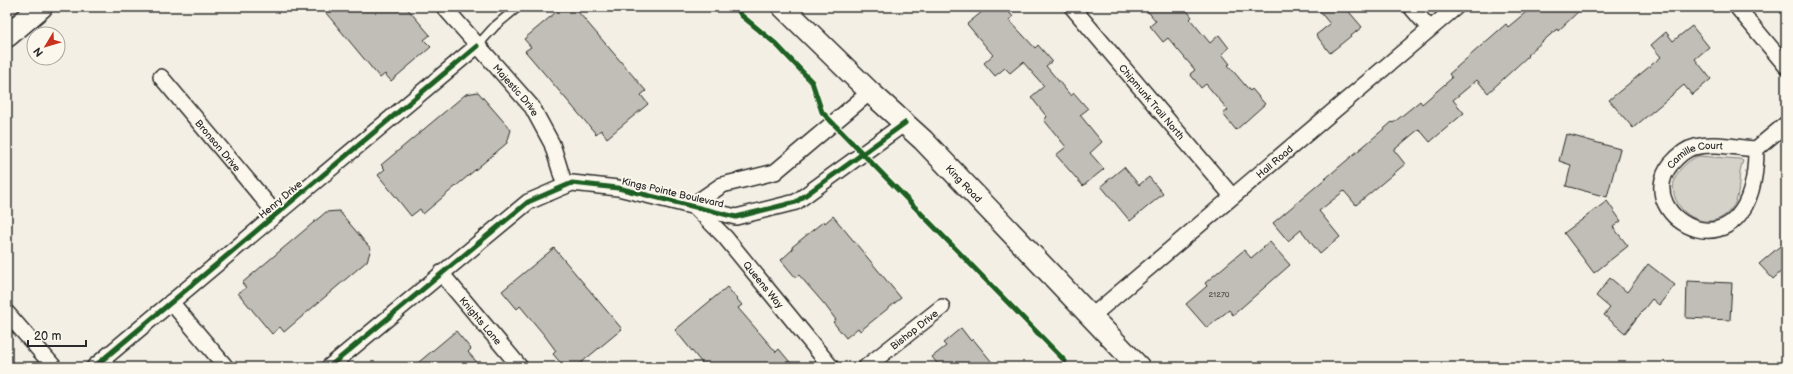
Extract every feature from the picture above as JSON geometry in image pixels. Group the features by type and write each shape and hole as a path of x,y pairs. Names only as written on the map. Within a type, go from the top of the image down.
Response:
{"highway":[{"path":"7,36 41,7"}],"main road":[{"name":"King Road","path":"783,7 870,92 905,123 1092,316 1139,367"}],"street":[{"name":"Majestic Drive","path":"444,7 532,107 552,144 565,186"},
{"name":"Chipmunk Trail North","path":"1072,7 1232,196"},
{"path":"1411,7 1430,29"},
{"name":"Hall Road","path":"1092,316 1456,7"},
{"path":"1737,7 1786,66"},
{"name":"Henry Drive","path":"94,367 477,46"},
{"name":"Bronson Drive","path":"161,77 276,214"},
{"name":"Kings Pointe Boulevard","path":"693,205 722,185 775,172 870,92"},
{"name":"Kings Pointe Boulevard","path":"328,367 528,202 572,183 618,188 693,205 736,217 796,202 905,123"},
{"path":"1756,149 1786,124"},
{"name":"Camille Court","path":"1700,146 1756,149 1756,171 1751,194 1741,212 1725,228 1708,232 1690,227 1676,218 1667,206 1663,189 1665,171 1677,156 1694,147 1700,146"},
{"name":"Queens Way","path":"693,205 726,237 831,367"},
{"name":"Knights Lane","path":"441,274 520,367"},
{"path":"171,302 226,367"},
{"name":"Bishop Drive","path":"866,367 942,307"},
{"path":"7,313 54,367"}],"lane":[{"path":"477,46 496,26 518,7"}],"shaded area":[{"path":"1698,156 1740,159 1743,161 1740,172 1738,194 1735,203 1723,217 1709,221 1695,218 1683,210 1675,198 1674,183 1681,169"}],"building":[{"path":"321,7 406,7 430,35 424,40 431,47 391,81 385,74 380,78"},
{"path":"562,7 574,7 646,91 641,95 648,104 607,138 601,130 596,134 525,51 531,47 524,39"},
{"path":"988,7 1005,7 1013,17 1009,20 1035,48 1038,45 1052,61 1046,66 1071,96 1074,93 1088,109 1080,115 1102,142 1090,153 1104,169 1083,186 1056,155 1066,147 1044,120 1047,117 1031,97 1044,86 1023,62 1010,73 1005,68 995,76 984,63 993,55 967,24"},
{"path":"1144,7 1184,7 1192,17 1190,19 1210,43 1219,35 1229,48 1222,54 1230,64 1228,65 1250,91 1252,89 1265,104 1236,130 1223,114 1228,110 1206,84 1201,88 1190,74 1195,70 1168,38 1163,42 1150,26 1156,21"},
{"path":"1316,7 1345,7 1362,27 1330,53 1316,35 1330,24"},
{"path":"1532,7 1583,7 1558,31 1557,29 1527,55 1528,56 1488,93 1477,80 1453,100 1464,113 1430,142 1419,129 1394,150 1405,164 1356,205 1344,191 1319,211 1340,237 1320,254 1301,230 1288,241 1273,223 1392,122 1393,123 1420,101 1422,104 1452,78 1449,74 1506,24 1508,27"},
{"path":"1692,26 1709,47 1695,59 1711,79 1692,95 1684,85 1633,128 1609,100 1661,57 1651,45 1666,32 1673,41"},
{"path":"478,92 511,130 507,143 423,214 420,209 411,216 378,175 385,169 381,165 466,94"},
{"path":"1566,134 1620,149 1607,197 1566,186 1571,165 1559,161"},
{"path":"1124,167 1139,185 1149,177 1163,194 1130,221 1101,186"},
{"path":"1607,201 1621,221 1613,227 1628,246 1594,273 1564,233"},
{"path":"339,211 371,249 367,261 284,332 280,327 272,334 238,293 246,288 242,283 326,212"},
{"path":"833,216 901,298 860,331 858,328 846,338 833,322 836,320 825,305 799,275 796,278 781,260 793,249 792,247 824,221 825,223"},
{"path":"1786,241 1786,267 1773,279 1759,264"},
{"path":"1270,242 1290,265 1233,315 1229,310 1207,328 1186,304 1207,286 1205,283 1244,250 1251,258"},
{"path":"554,248 622,329 576,367 564,367 553,354 556,351 545,336 520,306 517,309 502,291"},
{"path":"1648,264 1675,285 1659,305 1652,299 1625,333 1604,315 1610,308 1596,296 1610,278 1627,292"},
{"path":"1687,281 1732,283 1730,320 1686,318"},
{"path":"727,287 742,305 738,308 776,352 779,349 794,367 705,367 675,330"},
{"path":"961,328 971,341 973,339 996,367 940,367 932,357 946,346 943,343"},
{"path":"456,331 471,349 468,352 481,367 413,367"}],"cycle path":[{"path":"736,7 741,15 776,44 812,82 822,112 1065,361"},
{"path":"94,367 477,46"},
{"path":"329,367 528,202 572,183 618,188 736,217 796,202 905,123"}]}
